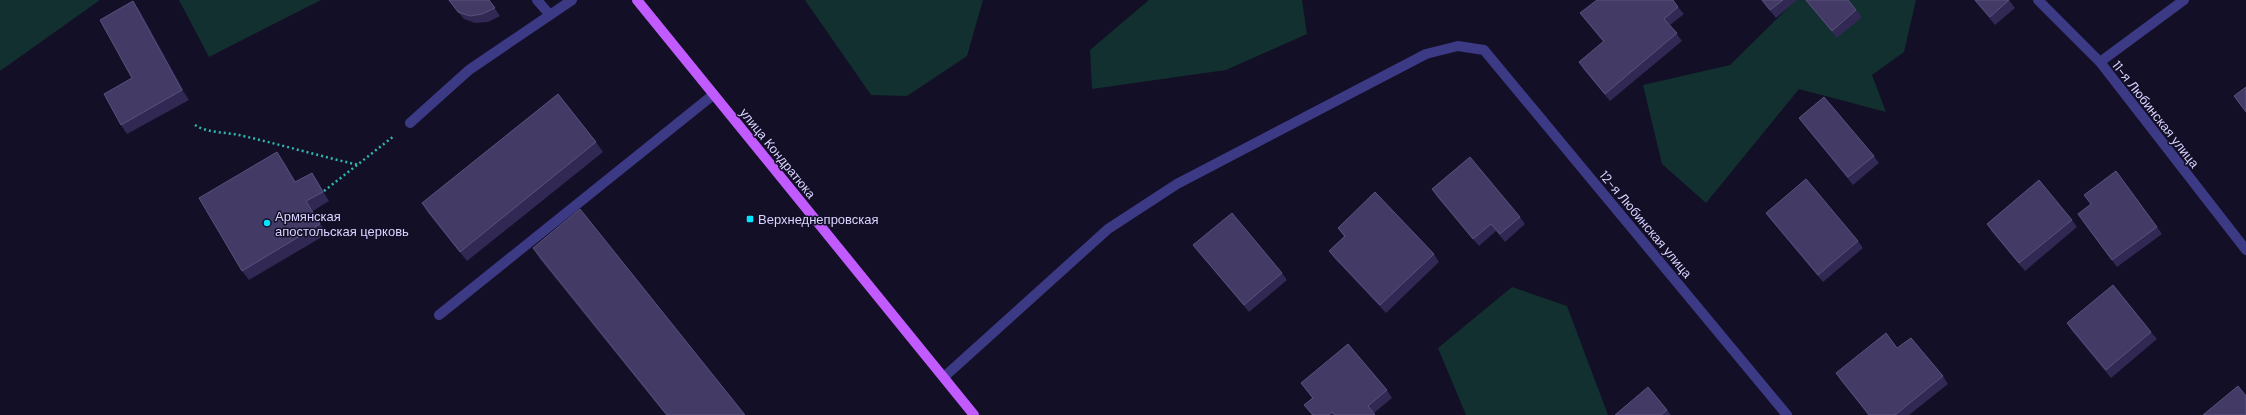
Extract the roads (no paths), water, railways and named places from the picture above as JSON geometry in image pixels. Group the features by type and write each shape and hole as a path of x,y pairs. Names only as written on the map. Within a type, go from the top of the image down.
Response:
{"main road":[{"name":"улица Кондратюка","path":"637,0 974,415"}],"street":[{"path":"537,0 550,15"},
{"path":"410,123 469,70 572,0"},
{"name":"11-я Любинская улица","path":"2038,0 2100,62 2246,250"},
{"path":"2100,62 2184,0"},
{"name":"12-я Любинская улица","path":"944,377 1108,229 1177,184 1426,54 1458,46 1484,50 1787,415"},
{"path":"439,315 713,95"}],"place":[{"name":"Верхнеднепровская","path":"750,219"},
{"name":"Армянская апостольская церковь","path":"267,223"}]}
